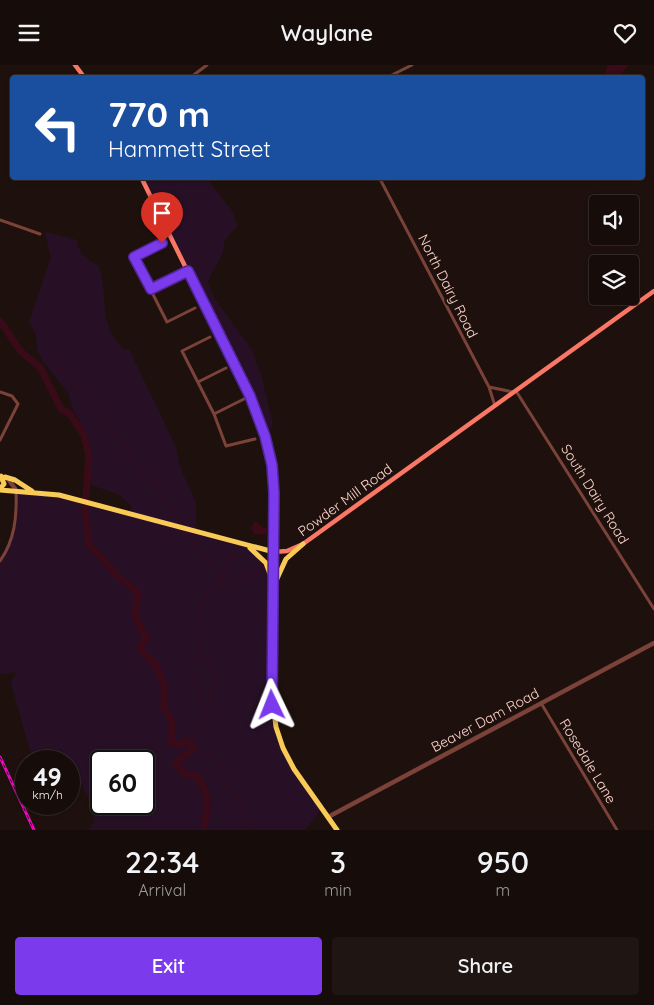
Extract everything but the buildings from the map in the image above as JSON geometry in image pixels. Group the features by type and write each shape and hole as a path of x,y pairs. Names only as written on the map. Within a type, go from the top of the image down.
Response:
{"main road":[{"path":"142,180 250,396 265,436 272,465 274,493 271,687 276,727 283,748 294,769 337,830"},
{"name":"Powder Mill Road","path":"0,490 32,491 78,500 248,546 274,552 287,551 303,544 654,291"},
{"path":"0,490 4,484 2,476"},
{"path":"2,476 15,480 32,491"},
{"path":"274,586 281,566 303,544"},
{"path":"248,546 266,563 274,586"}],"street":[{"path":"194,75 206,65"},
{"path":"392,75 412,65"},
{"name":"North Dairy Road","path":"380,180 489,387 495,406"},
{"path":"0,220 40,234"},
{"path":"162,243 134,257 167,322 195,307"},
{"path":"151,289 188,271"},
{"path":"210,337 182,351 214,414 226,446 255,439"},
{"path":"198,382 226,368"},
{"path":"489,387 515,392"},
{"path":"0,392 12,396 18,405 0,440"},
{"name":"South Dairy Road","path":"515,392 654,609"},
{"path":"214,414 250,396"},
{"path":"0,561 7,549 16,521 16,491 10,480 2,476"},
{"name":"Beaver Dam Road","path":"328,817 654,643"},
{"name":"Rosedale Lane","path":"540,703 617,830"}],"shaded area":[{"path":"608,65 629,65 620,75 607,75 605,72"},
{"path":"142,180 208,180 233,212 237,226 224,241 223,252 208,282 215,299 252,350 261,375 273,424 266,438 260,418"},
{"path":"45,232 77,240 77,245 81,252 87,259 99,266 110,329 123,349 129,349 176,447 180,467 196,503 196,533 247,546 261,557 269,574 273,595 274,618 272,704 274,719 284,747 322,809 305,830 87,830 94,823 93,815 155,815 155,750 90,750 90,801 80,782 80,750 30,750 11,683 16,672 0,674 0,561 13,532 16,490 44,493 134,516 130,505 120,495 91,485 91,448 86,432 72,408 68,392 43,362 37,349 36,335 29,321 51,258"},
{"path":"255,521 264,528 267,527 266,535 254,534 251,528"}],"waterway":[{"path":"0,321 21,352 40,367 61,409 70,414 84,435 89,457 85,508 89,544 117,576 138,592 135,616 146,638 140,649 156,665 164,685 164,708 172,721 171,742 178,745 187,741 192,745 192,749 176,763 183,773 197,776 205,792 207,803 204,830"},
{"path":"53,355 65,375 123,444 140,472 148,479 155,481 169,506 183,525"},
{"path":"189,536 219,575 218,586"},
{"path":"220,579 238,550"},
{"path":"191,742 212,707 210,696 215,675 199,646 200,624 197,615 198,609 204,595 211,589 265,569"},
{"path":"200,650 193,668 204,709 203,719"},
{"path":"193,747 213,755 225,775 226,786 237,799 254,830"}],"railway":[{"path":"0,757 34,830"}],"route":[{"path":"162,243 134,257 151,289 188,271 250,396 260,418 266,438 272,465 274,493 272,705"}]}
